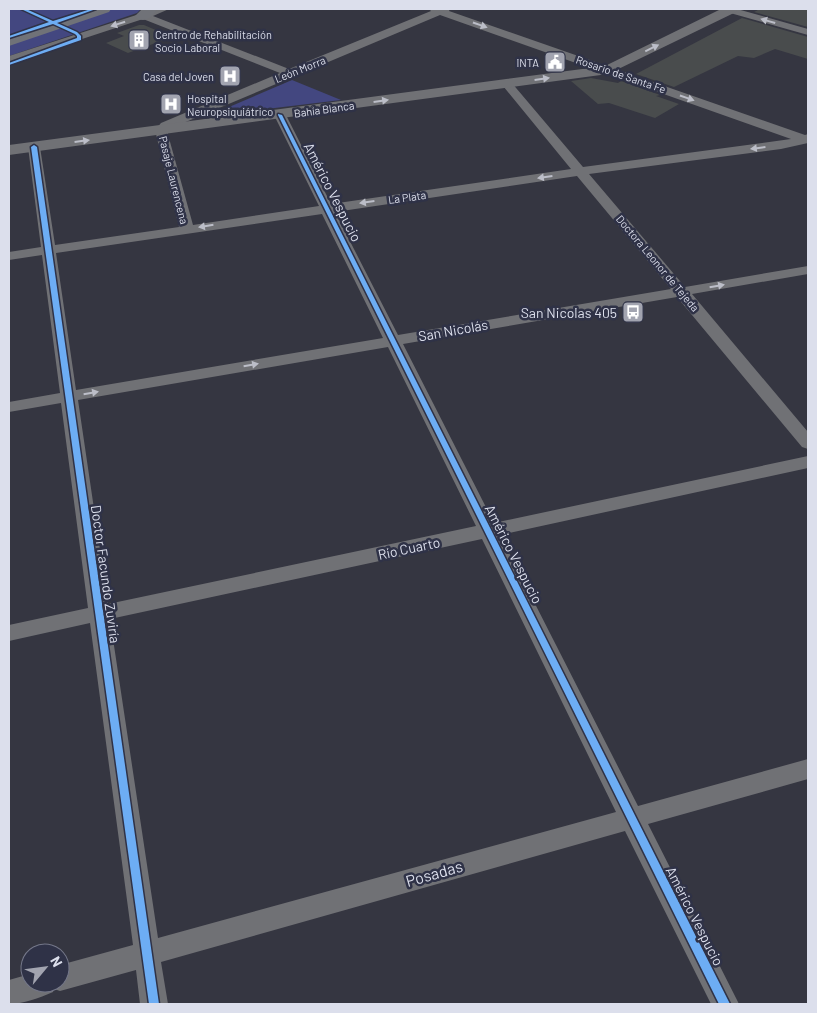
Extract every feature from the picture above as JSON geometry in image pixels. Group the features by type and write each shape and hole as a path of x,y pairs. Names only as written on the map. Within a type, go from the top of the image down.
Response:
{"main road":[{"path":"9,41 104,9"},
{"path":"37,32 95,32"}],"street":[{"path":"9,60 95,32 147,12 164,9"},
{"name":"Rosario de Santa Fe","path":"440,9 808,140"},
{"name":"León Morra","path":"162,130 165,126 185,116 440,9"},
{"path":"729,9 808,32"},
{"name":"Bahía Blanca","path":"9,150 608,70 729,9"},
{"path":"147,12 288,73"},
{"name":"Doctora Leonor de Tejeda","path":"507,84 808,442"},
{"name":"Américo Vespucio","path":"280,115 725,1004"},
{"name":"Pasaje Laurencena","path":"162,130 187,229"},
{"name":"La Plata","path":"9,256 327,208 808,140"},
{"name":"Doctor Facundo Zuviría","path":"34,147 154,1004"},
{"name":"San Nicolás","path":"9,407 808,270"},
{"name":"Río Cuarto","path":"9,633 808,462"},
{"name":"Posadas","path":"70,975 808,769"}],"shaded area":[{"path":"9,9 104,9 9,41"},
{"path":"111,9 141,9 137,13 9,56 9,45"},
{"path":"292,80 341,100 208,116"}],"building":[{"path":"760,9 808,9 808,27 754,12"},
{"path":"742,18 808,37 808,59 775,49 754,58 738,56 674,87 636,74"},
{"name":"Centro de Rehabilitación Socio Laboral","path":"144,25 172,37 128,53 106,43 124,36 117,33"},
{"path":"591,78 618,83 621,81 679,104 655,118 609,103 598,104 571,81"}],"cycle path":[{"path":"9,64 79,39 76,33 23,9"},
{"path":"9,37 94,9"},
{"path":"280,115 725,1004"},
{"path":"34,147 154,1004"}],"place":[{"name":"Centro de Rehabilitación Socio Laboral","path":"139,40"},
{"name":"INTA","path":"555,62"},
{"name":"Casa del Joven","path":"230,76"},
{"name":"Hospital Neuropsiquiátrico","path":"171,104"},
{"name":"San Nicolas 405","path":"633,312"}]}
